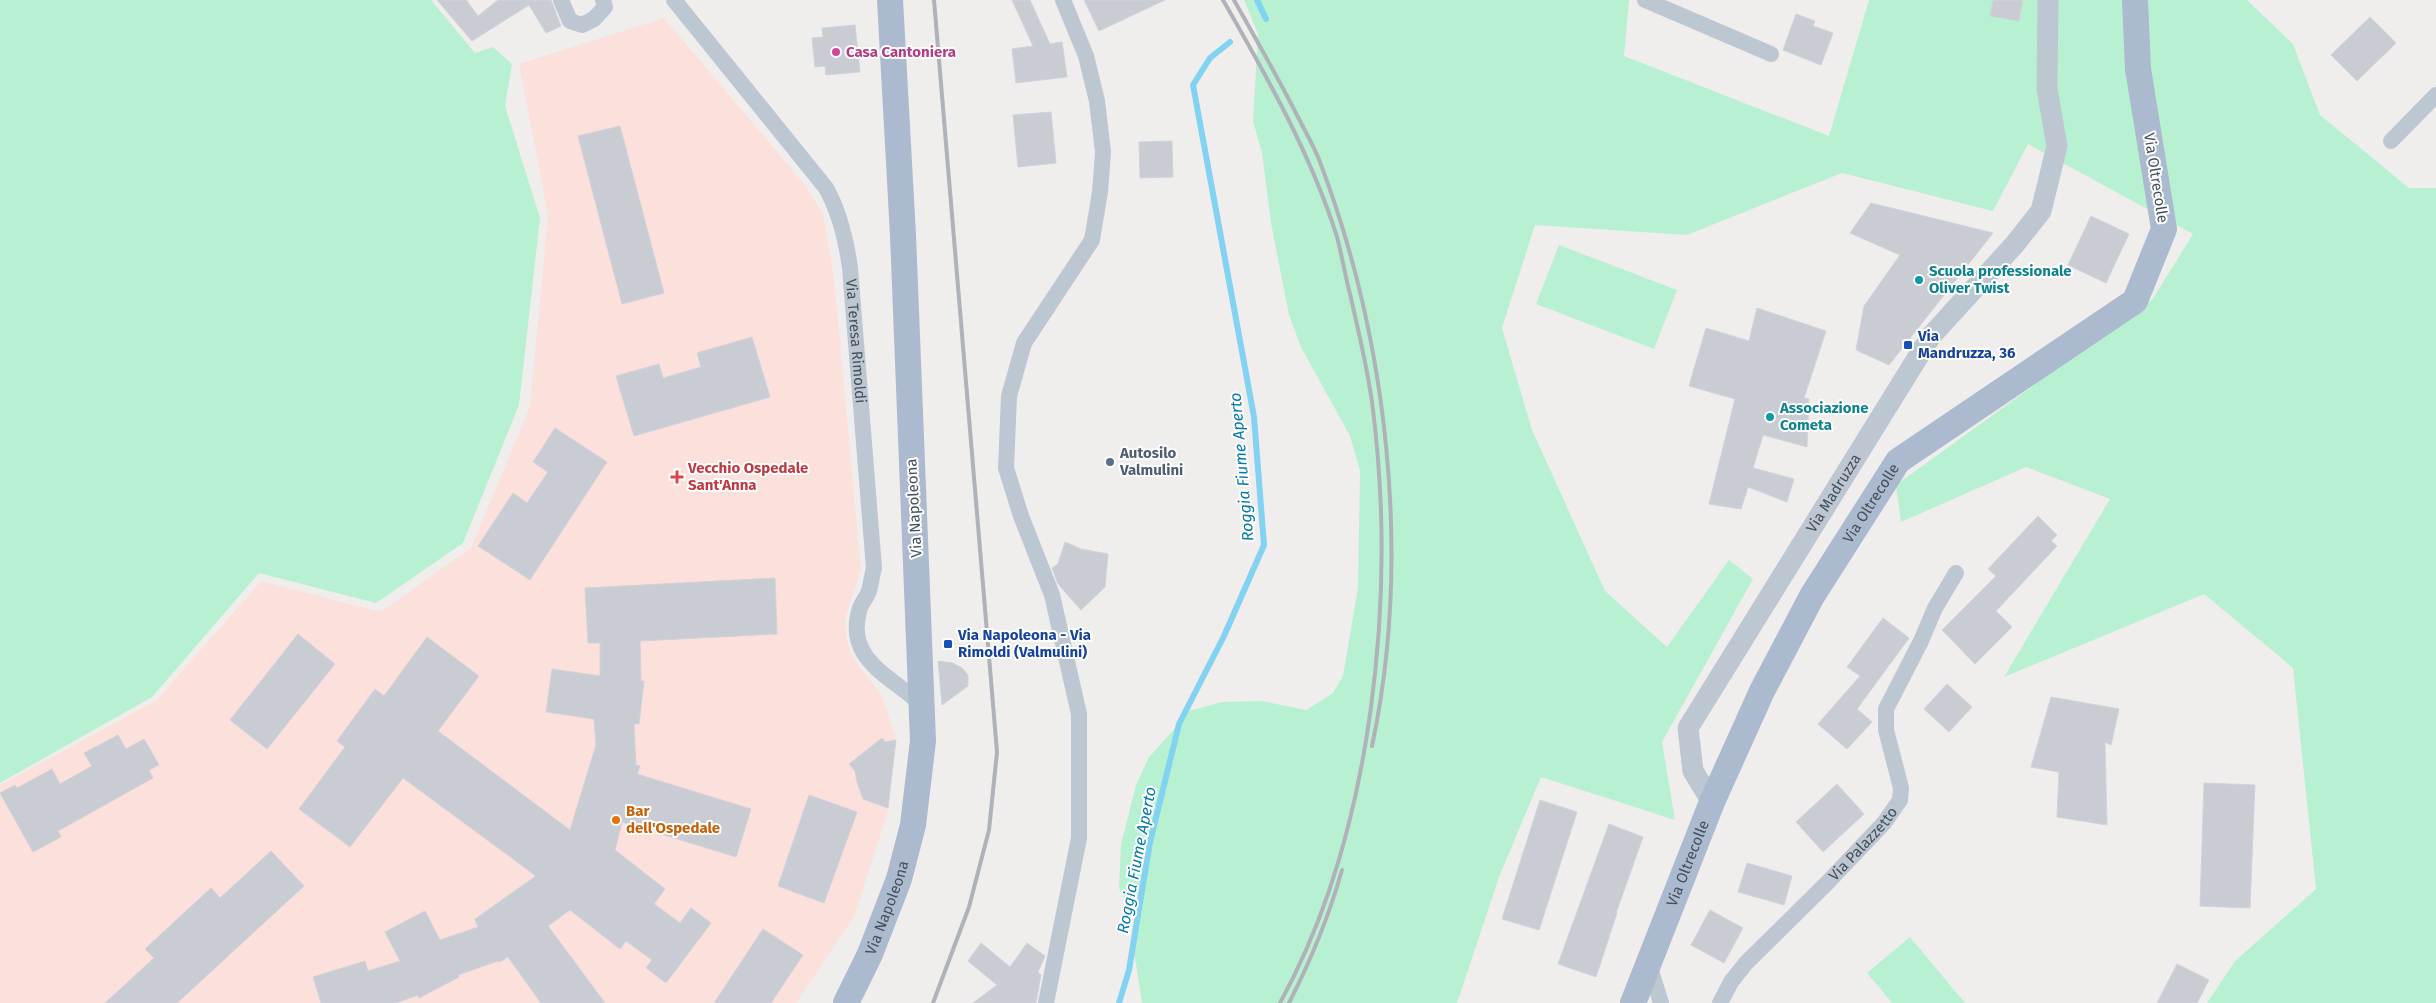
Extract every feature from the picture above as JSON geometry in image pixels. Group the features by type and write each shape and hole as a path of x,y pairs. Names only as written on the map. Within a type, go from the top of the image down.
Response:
{"main road":[{"name":"Via Napoleona","path":"846,1003 870,954 900,879 913,825 924,741 903,235 890,0"},
{"name":"Via Oltrecolle","path":"1633,1003 1712,802 1762,691 1812,596 1898,461 2135,301 2164,229 2138,69 2134,0"}],"street":[{"path":"561,0 570,21 582,25 594,20 605,7 603,0"},
{"name":"Via Teresa Rimoldi","path":"674,0 821,182 836,206 847,242 850,268 874,568 869,590 860,608 858,638 863,652 883,677 911,694 923,706"},
{"path":"1046,1003 1079,838 1079,714 1052,595 1021,516 1006,468 1009,396 1024,342 1092,240 1100,192 1103,152 1096,102 1086,56 1063,0"},
{"path":"1645,0 1771,54"},
{"name":"Via Madruzza","path":"1712,802 1693,771 1688,728 1931,336 2015,244 2041,211 2057,146 2047,89 2048,0"},
{"path":"2391,141 2436,95"},
{"name":"Via Palazzetto","path":"1720,1003 1731,982 1746,962 1828,882 1884,822 1900,800 1901,788 1886,730 1886,709 1917,649 1935,608 1956,573"},
{"path":"1649,964 1661,1003"}],"shaded area":[{"name":"Vecchio Ospedale Sant'Anna","path":"664,18 805,185 823,214 834,278 861,569 845,619 847,640 852,656 882,696 896,740 887,814 855,915 796,1003 0,1003 0,785 156,701 261,581 381,612 471,548 530,406 548,215 519,64"}],"green space":[{"path":"0,0 431,0 475,53 493,47 512,64 505,106 540,218 519,405 463,543 376,603 259,573 152,697 0,783"},
{"path":"1244,0 1629,0 1624,56 1829,136 1869,0 2247,0 2293,44 2320,115 2409,188 2436,188 2436,1003 2207,1003 2235,961 2316,889 2293,668 2204,594 2004,677 2110,499 2026,467 1901,522 1896,485 2152,300 2193,234 2028,144 1993,211 1842,173 1687,235 1535,225 1502,328 1532,430 1605,591 1667,647 1729,560 1753,579 1662,742 1675,820 1541,777 1499,877 1457,1003 1142,1003 1133,945 1137,924 1119,888 1121,844 1136,785 1149,757 1179,724 1185,712 1222,702 1262,701 1306,710 1333,693 1343,676 1358,588 1360,471 1350,436 1301,347 1289,315 1271,223 1262,153 1253,121 1258,34"},
{"path":"1559,245 1677,290 1654,349 1536,304"},
{"path":"1910,937 1965,1003 1892,1003 1867,973"}],"building":[{"path":"437,0 466,0 478,16 498,0 551,0 561,26 546,33 529,5 472,41"},
{"path":"1012,0 1030,0 1050,44 1062,42 1067,77 1016,83 1012,49 1033,46"},
{"path":"1084,0 1165,0 1099,31"},
{"path":"1993,0 2023,0 2019,21 1990,16"},
{"path":"1796,14 1815,21 1813,26 1833,33 1821,65 1783,50"},
{"path":"2370,17 2396,43 2357,81 2331,55"},
{"name":"Casa Cantoniera","path":"855,25 860,72 826,75 825,66 815,67 812,38 823,37 822,28"},
{"path":"1051,112 1056,163 1018,167 1013,115"},
{"path":"620,126 664,293 622,304 578,136"},
{"path":"1172,141 1173,177 1140,178 1139,142"},
{"name":"Scuola professionale Oliver Twist","path":"1871,203 1993,233 1889,365 1856,350 1864,306 1900,255 1850,233"},
{"path":"2091,216 2129,234 2106,283 2068,265"},
{"name":"Associazione Cometa","path":"1757,308 1826,331 1804,398 1809,399 1807,447 1763,435 1753,468 1794,479 1787,502 1748,487 1741,509 1709,504 1735,399 1689,386 1706,328 1749,341"},
{"path":"752,337 770,397 634,436 616,376 659,364 663,378 701,367 697,353"},
{"path":"555,428 607,462 530,580 478,546 513,493 527,503 548,472 533,462"},
{"path":"2038,516 2057,535 2051,541 2057,546 1996,611 2012,627 1975,664 1942,630 1996,576 1988,569"},
{"path":"1065,542 1081,549 1108,554 1105,587 1081,610 1058,584 1052,568 1058,564"},
{"path":"775,578 777,634 640,641 641,681 644,681 639,724 634,724 636,765 640,766 637,774 751,809 736,857 622,822 615,850 665,889 654,904 680,923 691,908 711,923 666,983 646,968 652,960 626,941 620,949 570,910 548,926 605,1003 541,1003 508,957 500,962 498,961 458,975 459,977 419,998 418,995 396,1003 321,1003 313,977 365,961 368,971 400,961 385,932 425,911 440,940 478,927 475,919 536,876 403,778 350,847 299,809 345,747 337,741 375,689 384,696 427,637 479,676 438,731 570,830 596,745 594,719 546,712 552,669 600,676 600,643 588,643 585,588"},
{"path":"1883,618 1909,638 1857,709 1872,722 1847,749 1818,724 1860,676 1847,667"},
{"path":"298,634 335,664 267,749 230,720"},
{"path":"938,661 953,663 962,668 968,675 968,686 942,705"},
{"path":"1947,684 1972,707 1949,732 1924,709"},
{"path":"2051,697 2119,709 2111,745 2105,742 2107,825 2057,817 2059,772 2031,767"},
{"path":"118,735 126,749 144,739 159,765 149,770 153,778 58,831 61,837 33,852 0,793 15,785 17,788 52,769 60,784 92,766 84,753"},
{"path":"882,738 885,742 896,740 888,808 863,799 855,771 849,764"},
{"path":"2204,783 2255,785 2250,908 2200,906"},
{"path":"1837,784 1864,814 1823,852 1796,822"},
{"path":"809,795 857,812 824,903 778,886"},
{"path":"1540,800 1577,812 1539,930 1502,919"},
{"path":"1609,824 1643,837 1596,977 1558,964"},
{"path":"271,851 304,886 177,1003 105,1003 154,958 145,949 211,888 220,898"},
{"path":"1747,863 1792,876 1784,905 1738,892"},
{"path":"1710,910 1743,928 1724,963 1691,945"},
{"path":"763,929 803,955 771,1003 714,1003"},
{"path":"981,943 1010,967 1027,943 1045,956 1038,972 1041,975 1036,1003 973,1003 997,985 968,961"},
{"path":"2177,964 2209,980 2197,1003 2157,1003"}],"waterway":[{"name":"Roggia Fiume Aperto","path":"1257,0 1266,19"},
{"name":"Roggia Fiume Aperto","path":"1119,1003 1129,970 1150,842 1179,724 1224,636 1264,545 1254,417 1193,85 1210,58 1230,42"}],"railway":[{"path":"933,1003 969,907 989,830 997,752 934,0"},
{"path":"1223,0 1271,86 1301,145 1337,237 1368,375 1379,476 1381,552 1379,631 1371,710 1357,788 1338,864 1312,936 1280,1003"},
{"path":"1234,0 1285,92 1320,162 1343,231 1362,303 1377,376 1386,451 1391,526 1390,600 1384,674 1372,746"},
{"path":"1289,1003 1319,938 1342,870"}],"place":[{"name":"Casa Cantoniera","path":"836,52"},
{"name":"Scuola professionale Oliver Twist","path":"1919,280"},
{"name":"Via Mandruzza, 36","path":"1908,345"},
{"name":"Associazione Cometa","path":"1770,417"},
{"name":"Autosilo Valmulini","path":"1110,462"},
{"name":"Vecchio Ospedale Sant'Anna","path":"677,477"},
{"name":"Via Napoleona - Via Rimoldi (Valmulini)","path":"948,644"},
{"name":"Bar dell'Ospedale","path":"616,820"}]}
